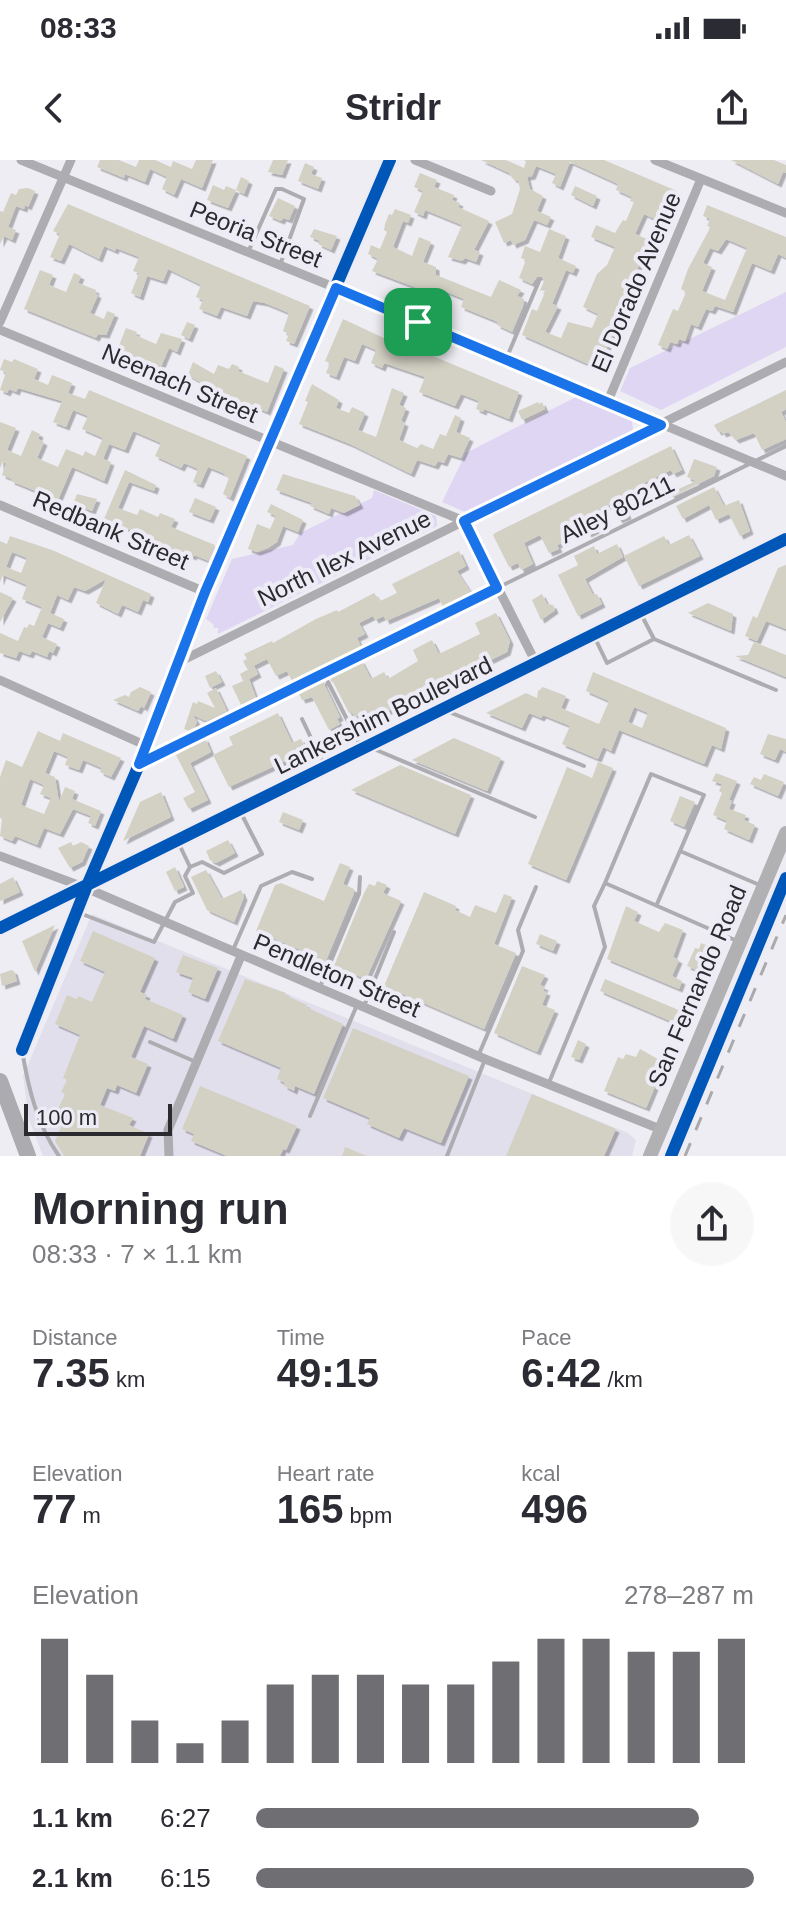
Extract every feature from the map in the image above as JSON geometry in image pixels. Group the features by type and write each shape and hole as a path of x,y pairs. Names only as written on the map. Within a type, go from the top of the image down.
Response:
{"highway":[{"path":"0,1081 28,1156"}],"main road":[{"name":"Lankershim Boulevard","path":"0,928 786,539"},
{"name":"San Fernando Road","path":"650,1156 786,833"}],"street":[{"name":"Peoria Street","path":"21,160 786,476"},
{"path":"0,322 71,160"},
{"path":"22,1050 86,888 147,746 205,592 390,160"},
{"path":"415,160 491,191"},
{"path":"655,160 786,213"},
{"name":"El Dorado Avenue","path":"608,401 701,179"},
{"name":"Neenach Street","path":"0,330 464,521"},
{"name":"North Ilex Avenue","path":"179,662 786,362"},
{"name":"Redbank Street","path":"0,505 205,592"},
{"path":"464,521 536,663"},
{"path":"0,680 147,746"},
{"name":"Pendleton Street","path":"0,856 166,921 319,990 660,1129"},
{"path":"167,1155 168,1130 237,954"}],"lane":[{"path":"248,252 276,189 282,189 304,199 280,265"},
{"path":"506,359 539,281"},
{"name":"Alley 80211","path":"139,764 786,446"},
{"path":"640,612 654,639 776,690"},
{"path":"593,635 607,663 654,639"},
{"path":"328,682 365,748 535,817"},
{"path":"443,709 584,766"},
{"path":"302,719 325,768"},
{"path":"548,1085 605,947 594,906 651,774 704,795 656,905"},
{"path":"77,912 154,942 175,902 193,893 185,876 190,867 202,862 224,873 262,854 240,811"},
{"path":"178,842 190,867"},
{"path":"680,851 764,887"},
{"path":"237,954 261,886 292,872 312,879"},
{"path":"319,990 359,894 360,877"},
{"path":"605,883 739,942"},
{"path":"447,1156 523,951 518,930 536,887"},
{"path":"310,1116 394,932"},
{"path":"150,1042 196,1062"},
{"path":"22,1050 27,1083 48,1140 59,1156"}],"shaded area":[{"path":"786,292 786,347 661,410 620,391 630,368"},
{"path":"576,397 632,421 633,431 465,512 442,502 466,453"},
{"path":"374,490 436,516 437,526 218,634 218,628 206,619 232,559 293,545 300,533 372,498"},
{"path":"92,914 628,1133 636,1140 632,1156 43,1156 29,1120 23,1076"}],"building":[{"path":"100,160 119,160 136,167 139,160 155,160 171,167 173,161 192,169 196,160 213,160 202,188 181,179 174,195 162,189 167,177 150,169 145,182 125,174 124,178 97,167"},
{"path":"273,160 288,160 282,175 268,172"},
{"path":"481,160 506,160 524,168 526,161 523,160 604,160 677,191 670,210 663,207 657,220 644,214 635,234 652,241 646,256 643,255 614,333 597,368 522,335 532,309 537,311 546,290 540,291 544,281 542,277 537,277 532,284 519,278 526,260 521,258 525,246 540,252 549,229 566,236 558,258 576,266 573,273 566,270 552,304 558,306 545,332 561,338 568,322 592,328 598,314 583,307 597,274 607,265 615,247 591,237 596,225 615,233 623,220 626,221 634,202 630,201 632,197 616,190 618,184 570,162 560,187 552,183 556,174 536,166 532,176 527,177 530,189 543,196 537,211 551,217 547,225 534,220 525,240 513,245 511,240 504,243 495,222 512,214 520,189 518,181 509,173"},
{"path":"731,160 774,160 786,165 786,173 783,172 778,184"},
{"path":"305,163 314,167 311,174 322,178 318,189 298,181"},
{"path":"420,173 437,180 434,187 454,195 452,200 460,203 458,207 489,221 474,250 480,252 476,262 448,257 462,225 425,210 423,216 414,212 423,191 414,187"},
{"path":"241,177 249,181 244,194 236,190"},
{"path":"213,185 224,190 226,186 236,190 228,208 207,200"},
{"path":"575,186 597,196 593,206 571,195"},
{"path":"19,189 35,191 28,207 16,206 8,227 16,230 12,240 4,236 0,244 0,211 3,212 11,193 16,195"},
{"path":"278,198 295,206 289,220 283,218 281,221 269,216"},
{"path":"68,204 310,306 294,344 286,341 289,334 283,331 289,313 253,301 247,316 221,307 217,316 199,309 203,300 196,297 201,285 168,269 163,281 147,276 140,297 131,293 139,273 133,271 139,257 116,248 115,251 104,246 99,259 69,244 61,261 50,257 60,234 53,231"},
{"path":"707,205 786,237 786,258 778,254 771,271 752,263 733,312 715,306 712,311 706,309 698,327 691,324 685,341 679,339 677,344 670,342 667,349 658,345 673,309 678,311 686,292 681,289 688,269 709,230 710,219 703,216","holes":["726,239 747,248 725,300 702,291 712,267 703,263 710,248 718,251"]},
{"path":"395,209 411,215 408,223 403,221 393,247 412,256 419,237 431,242 423,262 436,267 436,275 491,297 499,280 521,290 517,296 524,299 523,306 512,332 497,325 498,322 461,307 464,299 444,291 443,296 436,295 372,271 378,259 368,254 371,245 380,249 387,232 384,230 385,224"},
{"path":"314,229 337,236 331,250 310,237"},
{"path":"40,270 53,275 49,285 66,292 74,273 81,276 78,283 96,290 98,295 90,313 104,319 107,311 115,314 106,335 98,334 96,338 24,309"},
{"path":"343,319 386,339 388,334 397,341 519,392 509,419 476,409 479,401 461,394 455,406 419,392 425,377 384,363 382,368 371,363 376,350 362,344 355,361 344,357 336,377 326,373 330,363 325,361"},
{"path":"187,322 195,325 189,339 181,335"},
{"path":"126,328 156,344 161,333 182,339 177,352 169,348 160,369 118,348"},
{"path":"4,359 12,362 14,359 38,369 34,379 48,385 52,375 72,383 68,393 85,399 89,390 247,456 230,498 223,494 229,478 223,473 208,467 200,485 193,482 198,469 184,463 181,468 155,456 161,443 133,431 125,450 109,444 103,459 111,462 104,481 72,467 58,500 11,481 2,475 6,463 3,462 0,468 0,422 16,428 7,450 21,456 32,430 40,434 38,439 44,442 37,458 58,467 66,449 83,456 85,451 95,456 103,438 82,429 88,416 73,410 66,427 53,422 62,401 18,388 16,392 9,389 7,393 0,390 6,372 0,370"},
{"path":"193,362 214,374 218,365 229,369 232,364 239,367 238,371 268,383 275,365 284,369 267,412 214,390 188,375"},
{"path":"312,384 339,400 336,408 349,413 352,407 365,413 358,430 376,437 392,388 404,393 399,405 406,408 401,421 405,423 399,440 417,448 421,444 433,449 440,434 446,436 455,415 461,418 456,432 470,438 461,458 448,454 444,463 438,461 435,466 417,460 411,474 350,444 299,424"},
{"path":"786,390 786,409 781,412 786,422 786,439 762,450 754,433 736,440 728,432 718,432 714,425"},
{"path":"542,402 545,409 522,420 518,411"},
{"path":"671,446 682,470 673,474 671,470 636,487 644,501 626,510 628,516 619,520 611,504 588,516 596,530 588,534 584,527 562,537 564,542 557,545 559,549 549,553 540,535 524,543 533,564 521,570 518,563 509,567 493,535 495,533"},
{"path":"694,459 717,467 714,476 672,497 670,493 696,481 687,477"},
{"path":"125,470 156,485 154,491 129,482 118,508 137,515 140,509 158,517 160,513 175,519 171,527 215,545 209,561 104,519"},
{"path":"283,474 355,496 360,505 344,513 331,508 329,514 310,506 312,503 276,490"},
{"path":"714,487 724,506 739,500 750,531 740,536 729,514 716,520 709,505 683,519 676,506"},
{"path":"77,494 97,499 92,511 73,504"},
{"path":"195,498 216,507 210,520 189,512"},
{"path":"271,504 303,520 298,532 283,526 277,542 268,548 257,552 248,549 257,524 270,529 276,516 267,512"},
{"path":"689,535 700,556 639,586 624,556 664,536 669,545"},
{"path":"10,536 52,550 151,594 148,602 143,600 138,612 122,605 118,614 96,603 106,579 85,591 74,587 68,600 57,595 50,613 64,619 60,628 48,623 42,637 57,644 53,653 49,651 47,657 32,651 30,655 19,651 16,658 0,653 0,633 18,641 24,627 27,628 29,624 34,626 42,607 22,599 27,585 3,575 0,582 0,541 7,544","holes":["12,552 27,558 21,573 6,567"]},
{"path":"617,544 623,557 585,579 602,604 578,616 558,575 578,565 574,556 594,546 597,554"},
{"path":"459,551 466,566 457,571 472,594 444,609 439,598 386,621 384,616 375,620 373,616 359,623 365,634 357,638 362,649 293,683 287,671 276,676 267,659 247,669 244,654 374,593 380,601 397,593 392,584"},
{"path":"786,565 786,629 766,621 757,641 745,636 753,616 757,618 778,568"},
{"path":"0,592 13,598 0,622"},
{"path":"542,594 547,604 553,605 555,610 541,620 532,600"},
{"path":"708,603 733,614 731,631 688,613"},
{"path":"496,613 510,641 507,652 372,719 368,711 355,717 352,712 349,713 332,680 327,677 334,677 361,660 371,679 384,672 388,679 418,661 413,650 432,640 439,654 480,634 475,623"},
{"path":"754,642 786,655 786,677 735,656 748,655"},
{"path":"254,666 258,674 249,679 256,698 241,705 232,686 243,681 240,674"},
{"path":"216,671 222,682 210,688 205,676"},
{"path":"593,672 726,728 721,749 712,745 704,764 619,730 611,751 603,747 598,759 562,744 570,726 529,713 522,728 486,713 526,693 537,698 538,691 543,687 566,696 561,708 599,724 609,701 586,691","holes":["634,707 648,713 642,728 628,722"]},
{"path":"325,678 324,684 340,717 337,719 340,724 329,730 312,697 302,700 298,692"},
{"path":"140,687 151,692 144,708 141,706 138,711 113,700 125,695 129,697"},
{"path":"216,688 227,711 206,721 193,715 197,722 192,732 184,729 193,702 215,708 207,693"},
{"path":"278,713 292,743 301,739 307,751 229,787 213,755 233,745 229,737"},
{"path":"38,731 60,741 63,733 121,758 111,777 100,772 102,768 83,760 79,770 65,765 68,757 54,751 45,773 55,777 59,802 65,787 75,791 72,799 101,811 95,826 88,823 91,816 73,809 60,834 44,828 37,845 15,836 12,841 0,836 0,777 6,760 22,767","holes":["30,779 44,785 40,794 51,798 44,814 21,805"]},
{"path":"768,734 786,739 786,752 780,749 775,760 760,754"},
{"path":"205,738 211,752 190,763 208,800 189,809 183,798 195,792 176,755"},
{"path":"454,738 501,758 487,791 412,760"},
{"path":"598,762 613,768 566,880 528,864 567,767 592,778"},
{"path":"400,765 471,795 455,834 351,790"},
{"path":"716,773 737,781 729,800 732,801 729,809 746,815 744,820 755,825 749,840 724,829 727,821 713,815 722,793 719,791 722,784 712,781"},
{"path":"764,774 784,782 778,796 750,784 754,777 761,780"},
{"path":"161,792 171,817 123,841 140,802"},
{"path":"680,796 695,802 684,827 670,821"},
{"path":"283,812 303,820 299,830 279,822"},
{"path":"228,840 235,853 216,863 210,860 206,851"},
{"path":"71,842 73,846 81,842 89,846 82,862 70,868 58,848"},
{"path":"340,863 350,867 343,884 354,889 354,893 325,963 256,931 275,885 281,883 324,901"},
{"path":"175,867 184,887 175,891 166,872"},
{"path":"206,870 222,899 241,890 244,897 234,922 207,910 191,877"},
{"path":"13,877 20,892 0,901 0,884"},
{"path":"377,881 387,885 383,893 401,901 366,979 334,966 364,893 369,884 375,886"},
{"path":"424,892 456,906 455,910 470,917 475,905 496,913 504,894 512,897 494,944 516,953 484,1029 384,986"},
{"path":"626,906 638,912 634,921 659,932 665,923 683,930 673,957 679,960 672,976 682,981 679,989 607,959"},
{"path":"55,925 35,972 22,941"},
{"path":"93,931 155,958 140,992 147,995 145,999 183,1015 173,1039 144,1026 131,1057 148,1064 136,1093 117,1085 115,1091 107,1088 100,1105 133,1118 129,1125 149,1134 140,1156 64,1156 55,1141 67,1113 58,1109 65,1094 61,1092 67,1080 63,1078 80,1035 55,1024 67,995 92,1002 105,972 80,961"},
{"path":"540,934 557,941 553,951 536,944"},
{"path":"701,943 711,947 701,972 687,966 695,948 699,949"},
{"path":"183,955 218,968 205,999 188,992 193,978 176,972"},
{"path":"522,966 545,975 540,985 547,992 542,1005 555,1010 537,1052 494,1033"},
{"path":"11,970 17,981 2,986 0,974"},
{"path":"245,979 286,993 306,1007 343,1024 314,1094 295,1086 294,1091 284,1086 285,1083 277,1079 281,1068 218,1041"},
{"path":"605,979 681,1011 675,1023 600,991"},
{"path":"353,1028 469,1076 441,1143 404,1128 399,1138 367,1124 370,1118 323,1098"},
{"path":"578,1040 586,1044 579,1060 571,1057"},
{"path":"640,1049 665,1063 646,1108 604,1091 618,1057 623,1059 626,1054 636,1057"},
{"path":"200,1086 297,1126 286,1150 283,1149 280,1156 227,1156 191,1141 194,1134 182,1129"},
{"path":"532,1094 616,1129 604,1156 506,1156"},
{"path":"345,1147 367,1156 342,1156"}],"railway":[{"path":"685,1156 786,915"}],"cycle path":[{"path":"22,1050 86,888 147,746 205,592 390,160"},
{"path":"0,928 786,539"},
{"path":"671,1156 786,878"}],"route":[{"path":"336,288 418,322 661,425 464,521 497,588 139,764 205,592 336,288"}]}
